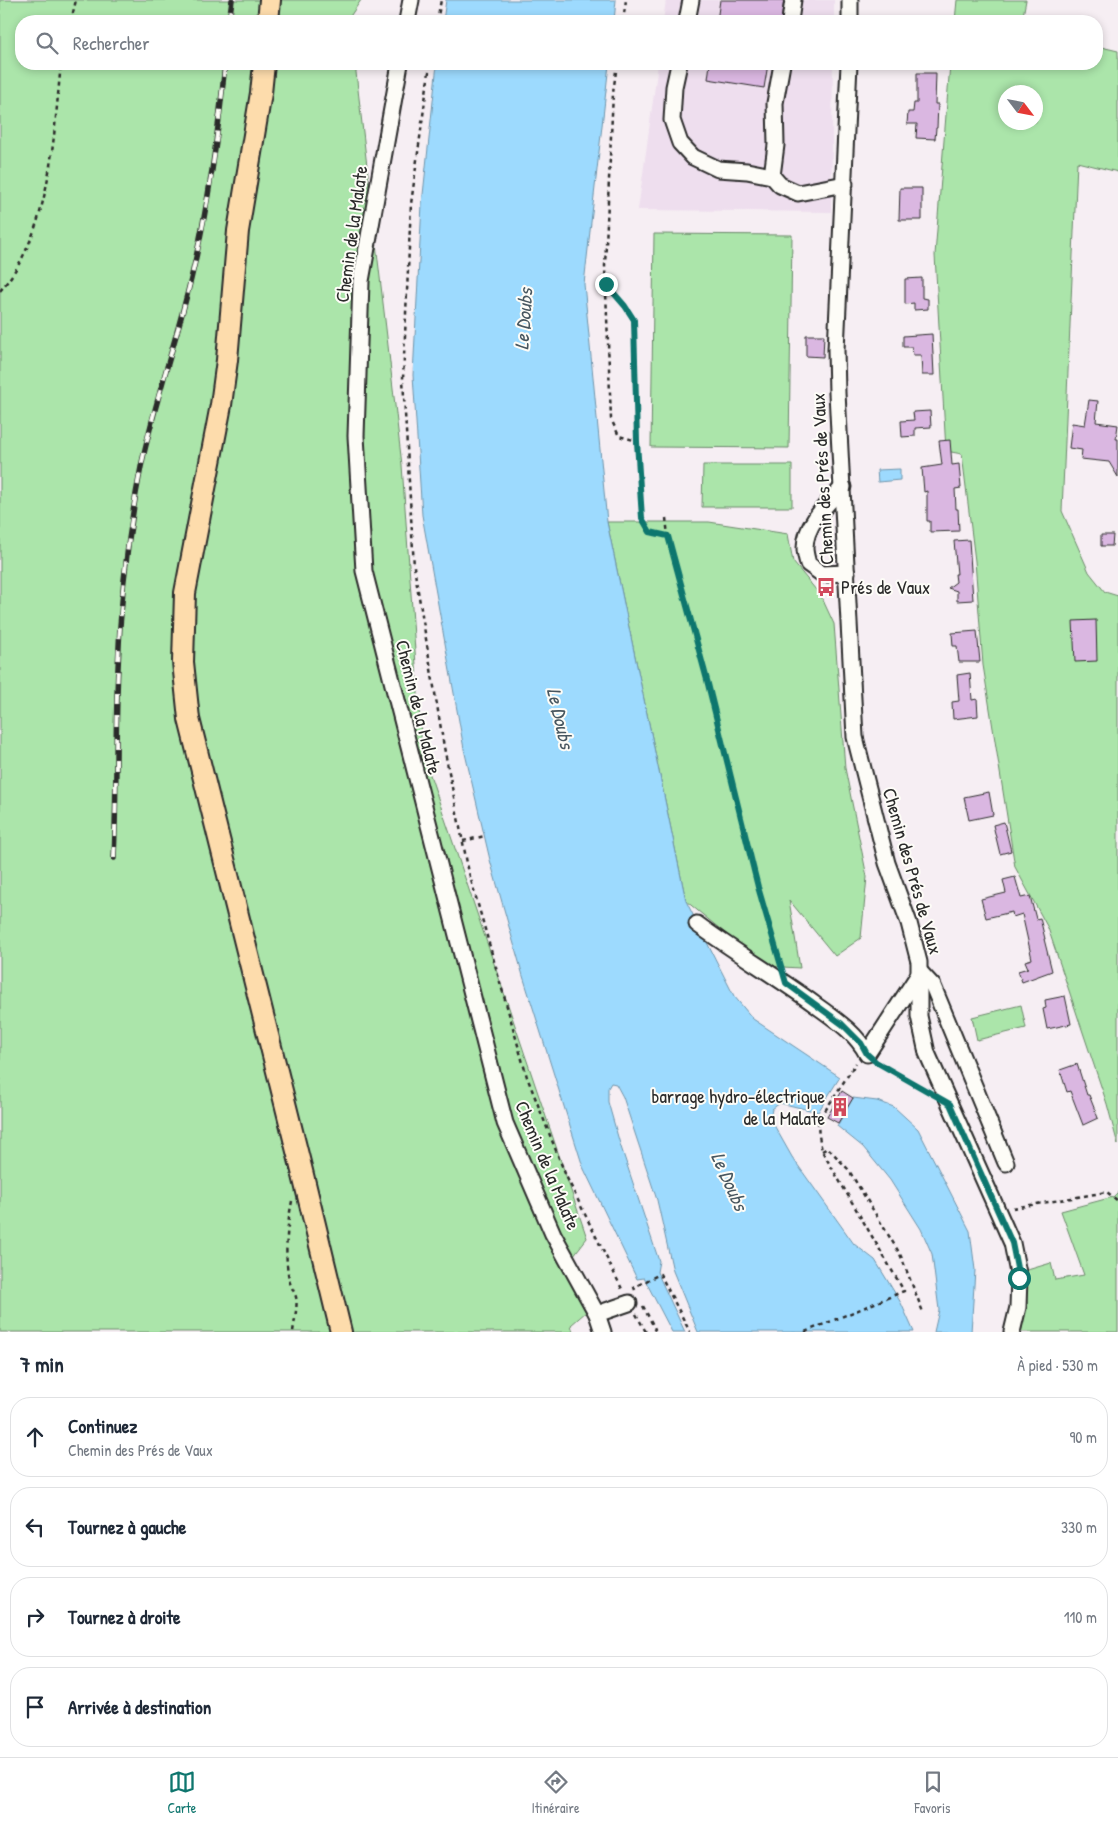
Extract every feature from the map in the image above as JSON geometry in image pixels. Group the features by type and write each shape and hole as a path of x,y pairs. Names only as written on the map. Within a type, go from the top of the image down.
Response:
{"main road":[{"path":"269,15 270,0"},
{"path":"263,70 238,231 227,360 221,405 184,593 183,662 189,719 286,1103 341,1332"}],"street":[{"path":"408,15 411,0"},
{"path":"688,15 691,0"},
{"path":"791,15 793,0"},
{"path":"850,0 850,15"},
{"name":"Chemin de la Malate","path":"399,70 361,280 356,436 364,571 505,1123 553,1234 597,1314 603,1332"},
{"path":"678,70 674,87 672,120 680,143 693,157 718,169 747,171 772,176 780,185 798,193 845,184"},
{"path":"772,176 776,145 775,103 781,70"},
{"name":"Chemin des Prés de Vaux","path":"849,70 836,350 855,737 887,864 908,923 919,962 919,1016 927,1053 999,1210 1012,1243 1019,1278 1018,1307 1012,1332"},
{"path":"842,487 816,519 808,533 805,549 808,564 822,574 847,573"},
{"path":"697,924 731,949 786,983 842,1024 861,1043 867,1054 920,972"},
{"name":"Chemin des Prés de Vaux","path":"920,972 933,986 1006,1163"},
{"path":"597,1314 637,1301"}],"path":[{"path":"72,15 76,0"},
{"path":"438,15 441,0"},
{"path":"624,15 626,0"},
{"path":"0,291 29,244 49,180 60,70"},
{"name":"Chemin de la Malate","path":"429,70 411,204 403,379 414,567 444,747 469,873 527,1077 566,1176 637,1301 646,1332"},
{"path":"617,70 613,103 606,284 611,419 619,436 637,442"},
{"path":"606,284 634,320 637,442 642,518 650,532 668,536"},
{"path":"666,518 668,536 707,680 758,887 786,983"},
{"path":"463,841 485,836"},
{"path":"805,1332 904,1291 822,1151 818,1129 819,1120 858,1060 867,1054 876,1062 950,1104"},
{"path":"822,1151 828,1148 834,1154 848,1170 872,1206 900,1254 923,1312"},
{"path":"999,1210 1107,1192 1118,1201"},
{"path":"292,1196 287,1236 288,1278 296,1297 293,1332"},
{"path":"651,1332 655,1329 637,1301 634,1287 660,1274 690,1332"}],"shaded area":[{"path":"666,0 834,0 834,15 664,15"},
{"path":"657,70 833,70 831,212 638,210"}],"green space":[{"path":"0,0 361,0 351,15 15,15 15,70 356,70 402,465 422,751 587,1238 563,1269 586,1312 571,1325 573,1332 0,1332"},
{"path":"957,0 1026,0 1023,15 956,15"},
{"path":"1103,47 1118,51 1118,172 1077,162 1062,511 1089,572 1105,592 1118,596 1118,1145 1107,1104 1048,928 1015,867 983,665 975,561 962,454 946,451 935,255 950,70 1103,70"},
{"path":"654,234 792,235 789,448 651,447"},
{"path":"703,465 792,465 792,507 702,507"},
{"path":"607,522 709,522 788,534 793,562 821,596 834,624 845,768 867,877 861,938 835,956 789,900 800,968 765,966 686,901"},
{"path":"1021,1005 1026,1028 977,1040 972,1017"},
{"path":"1118,1192 1118,1332 1021,1332 1027,1304 1024,1271 1051,1263 1055,1280 1084,1275 1061,1211 1113,1197"}],"water":[{"path":"446,0 616,0 615,15 444,15"},
{"name":"Le Doubs","path":"436,70 608,70 584,284 607,522 686,901 734,996 753,1019 840,1077 818,1112 780,1103 772,1109 770,1118 792,1157 854,1244 875,1260 901,1303 914,1332 698,1332 673,1271 657,1200 623,1097 616,1084 611,1083 608,1088 608,1102 659,1261 657,1272 685,1332 672,1332 644,1278 637,1279 583,1167 523,976 490,860 464,749 422,515 413,375 422,204"},
{"path":"900,469 900,480 878,482 877,470"},
{"path":"853,1098 877,1101 894,1107 918,1129 970,1231 975,1270 971,1332 934,1332 939,1310 932,1254 921,1229 890,1180 863,1147 837,1126"}],"building":[{"path":"720,0 784,0 782,15 718,15"},
{"path":"709,70 767,70 764,88 708,79"},
{"path":"917,73 936,73 935,104 938,104 935,139 916,138 917,124 907,124 908,112 913,112 914,103 917,103"},
{"path":"900,188 922,188 922,220 899,220"},
{"path":"922,278 922,298 928,299 928,309 914,310 914,303 905,304 905,279"},
{"path":"932,334 934,375 922,375 921,355 913,355 912,347 903,347 903,336"},
{"path":"806,335 824,335 823,357 806,356"},
{"path":"1089,400 1098,401 1096,422 1118,425 1116,439 1118,439 1118,477 1109,462 1081,459 1082,450 1069,448 1072,423 1085,425"},
{"path":"930,411 931,427 915,428 915,436 902,437 901,421 914,420 913,412"},
{"path":"950,440 952,465 959,464 961,488 955,489 959,531 930,532 930,521 927,521 927,491 924,492 922,468 942,465 939,441"},
{"path":"1101,535 1113,535 1112,546 1101,546"},
{"path":"969,540 973,600 957,601 957,591 948,588 956,582 954,541"},
{"path":"1096,620 1097,661 1075,662 1073,621"},
{"path":"977,631 980,662 959,662 957,646 953,646 952,633"},
{"path":"970,673 972,700 977,699 978,716 953,719 952,702 959,701 957,675"},
{"path":"989,792 993,815 969,820 964,797"},
{"path":"1004,822 1011,851 1000,854 993,825"},
{"path":"1015,877 1021,898 1030,896 1036,919 1040,918 1052,971 1022,982 1018,971 1028,968 1025,961 1032,959 1022,914 1013,917 1012,912 986,918 981,899 1006,893 1003,880"},
{"path":"1065,996 1071,1024 1047,1029 1043,1009 1046,1008 1045,1000"},
{"path":"1077,1064 1087,1095 1089,1095 1098,1118 1083,1125 1070,1091 1067,1092 1060,1070"},
{"name":"barrage hydro-électrique de la Malate","path":"842,1091 853,1098 838,1123 827,1117"}],"railway":[{"path":"230,15 232,0"},
{"path":"114,858 119,643 123,592 136,492 146,443 185,303 203,226 216,145 224,70"}],"place":[{"name":"Prés de Vaux","path":"826,587"},
{"name":"barrage hydro-électrique de la Malate","path":"840,1107"}],"route":[{"path":"606,284 634,320 637,442 642,518 650,532 668,536 707,680 758,887 786,983 842,1024 876,1062 950,1104 999,1210 1012,1243 1019,1278"}]}
